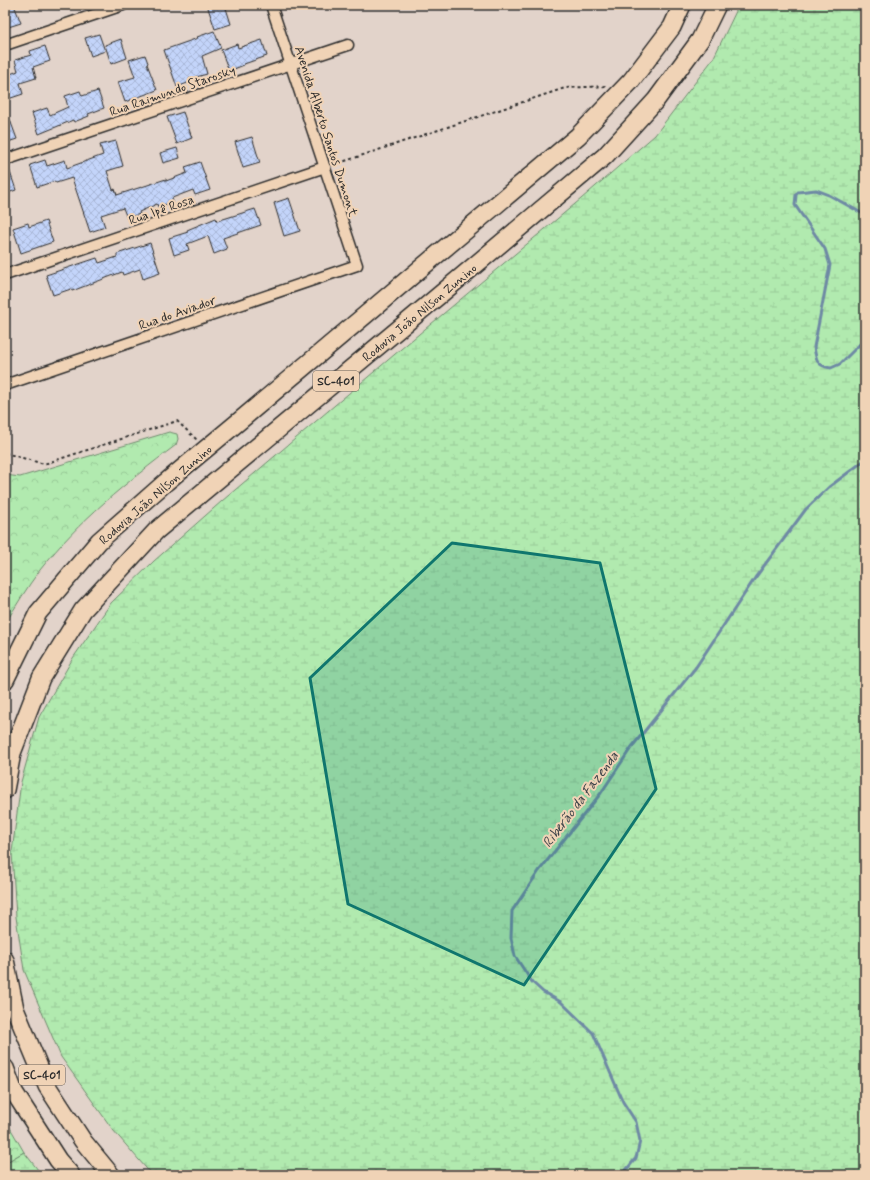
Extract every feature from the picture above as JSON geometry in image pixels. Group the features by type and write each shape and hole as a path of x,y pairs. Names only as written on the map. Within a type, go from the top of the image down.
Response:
{"highway":[{"name":"Rodovia João Nilson Zunino","path":"5,680 38,613 99,541 166,482 578,136 631,81 672,27 682,5"},
{"name":"Rodovia João Nilson Zunino","path":"5,790 12,753 41,678 83,610 156,531 605,156 656,100 700,40 717,5"},
{"name":"SC-401","path":"5,960 15,1009 47,1086 83,1141 111,1175"},
{"name":"SC-401","path":"5,1068 14,1092 58,1160 70,1175"}],"street":[{"path":"5,45 123,5"},
{"name":"Avenida Alberto Santos Dumont","path":"271,5 357,265"},
{"name":"Rua Raimundo Starosky","path":"5,160 348,45"},
{"name":"Rua Ipê Rosa","path":"5,275 325,167"},
{"name":"Rua do Aviador","path":"5,385 357,265"}],"path":[{"path":"325,167 565,88 608,86"},
{"path":"5,453 44,464 177,421 208,448"}],"highlighted area":[{"path":"452,543 600,563 656,789 524,985 348,904 310,678"}],"green space":[{"path":"739,5 865,5 865,1175 152,1175 113,1130 61,1057 24,970 16,917 12,852 21,782 39,717 73,658 111,603 154,561 222,501 655,135 713,59"},
{"path":"169,432 177,434 178,439 176,445 121,488 87,518 35,576 5,624 5,475 20,477"},
{"path":"5,1119 24,1152 5,1163"},
{"path":"24,1152 42,1175 5,1175 5,1163"}],"building":[{"path":"5,5 14,5 21,23 5,28"},
{"path":"207,5 225,5 231,24 215,29"},
{"path":"214,31 221,48 202,56 207,74 189,79 190,82 177,87 164,50"},
{"path":"99,34 105,51 91,56 85,38"},
{"path":"121,39 127,58 111,64 105,45"},
{"path":"262,40 267,56 229,71 221,50 237,44 238,48"},
{"path":"45,46 50,61 33,67 36,78 20,83 23,94 5,100 5,76 18,71 15,60 31,55 30,51"},
{"path":"145,55 157,90 125,102 118,82 135,77 129,60"},
{"path":"80,91 82,96 98,91 104,108 88,114 89,116 74,122 73,120 39,134 32,113 47,108 50,115 68,107 65,96"},
{"path":"5,109 17,139 5,143"},
{"path":"183,112 192,138 177,144 167,117"},
{"path":"252,137 260,163 243,168 235,142"},
{"path":"116,141 123,166 107,171 113,190 115,189 117,195 166,179 166,181 187,173 185,167 200,162 210,190 195,195 193,190 172,198 173,202 158,207 157,204 139,212 140,214 127,218 123,208 101,215 105,227 90,232 72,178 56,183 55,181 37,187 30,165 45,160 47,166 65,160 67,168 103,155 100,145"},
{"path":"177,148 180,158 163,163 160,153"},
{"path":"5,166 8,166 16,190 5,194"},
{"path":"289,198 300,231 284,236 274,203"},
{"path":"255,209 261,225 223,238 227,249 214,254 208,236 187,244 189,250 174,255 169,238 188,232 187,230 216,218 217,221"},
{"path":"46,221 53,242 21,253 13,228 28,223 29,227"},
{"path":"150,243 160,273 143,279 140,269 123,275 122,272 72,291 71,289 53,295 46,275 97,258 99,263 117,257 117,254"}],"waterway":[{"name":"Riberão da Fazenda","path":"865,215 829,195 816,190 798,192 796,195 795,205 825,249 830,265 814,347 818,362 823,366 831,368 840,364 865,339"},
{"name":"Riberão da Fazenda","path":"622,1175 636,1158 640,1141 636,1122 623,1102 593,1033 561,1002 543,992 532,982 515,956 511,938 512,911 539,871 601,793 631,748 696,667 755,578 806,509 829,487 865,460"}]}
